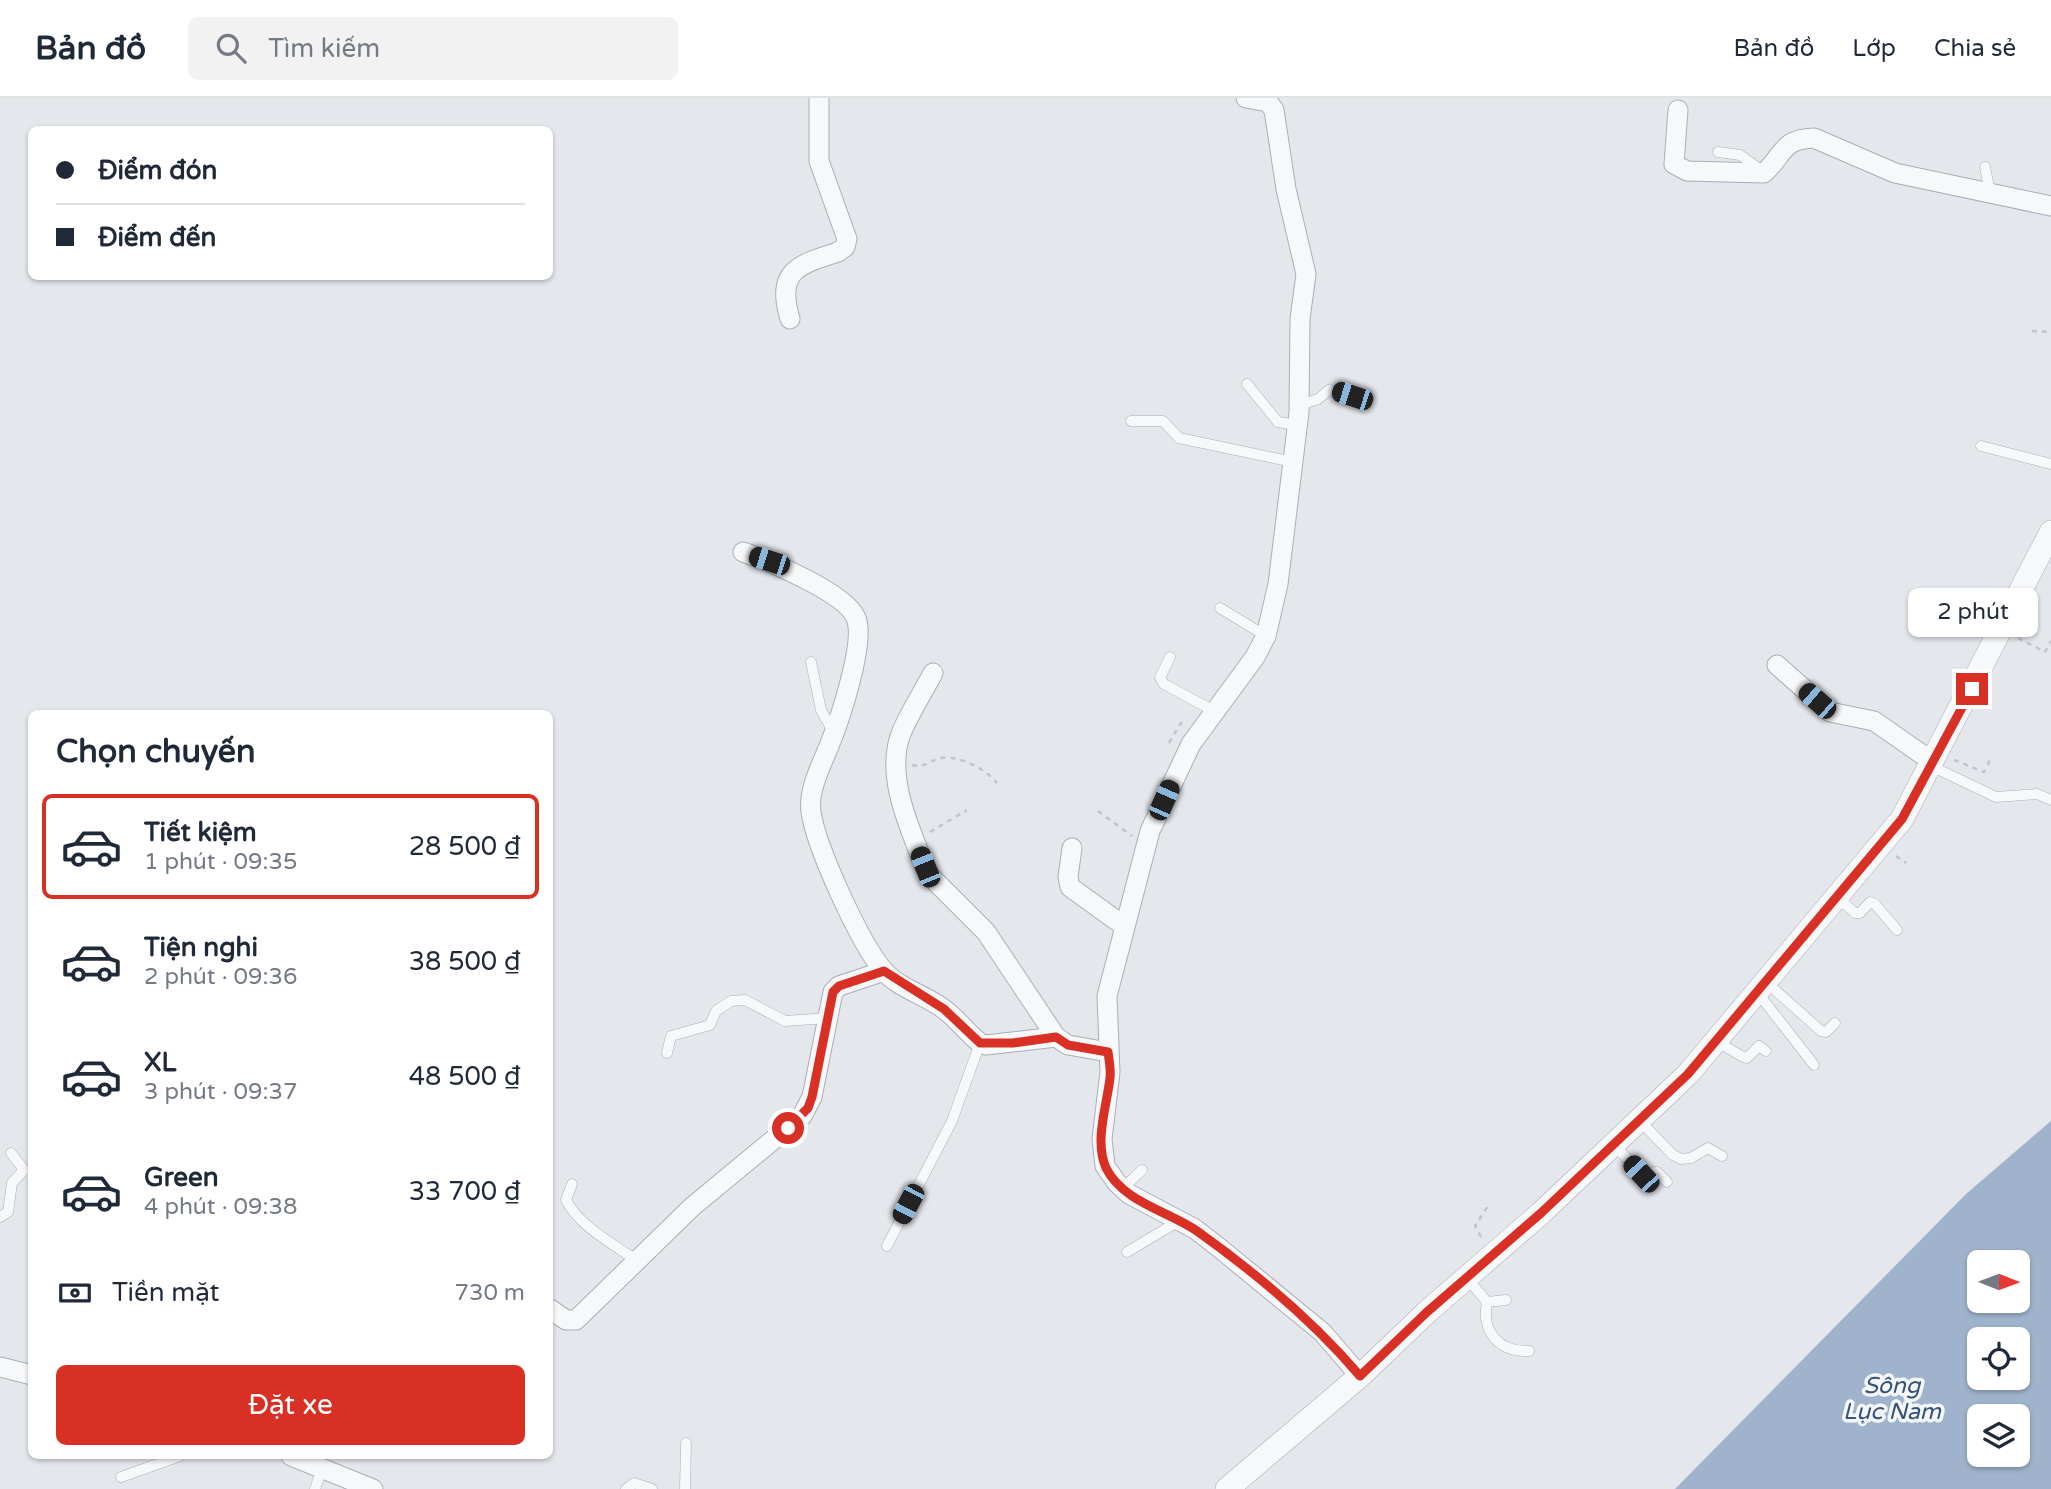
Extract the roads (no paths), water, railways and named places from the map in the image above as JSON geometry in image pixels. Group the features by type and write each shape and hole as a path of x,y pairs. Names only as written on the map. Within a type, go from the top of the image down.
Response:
{"street":[{"path":"790,319 784,299 786,282 792,271 845,247 846,239 819,161 820,98"},
{"path":"1246,98 1268,102 1274,110 1286,189 1306,274 1300,319 1300,405 1278,584 1266,636 1255,657 1191,744 1173,778 1145,850 1107,996 1110,1072 1102,1139 1103,1155 1105,1166 1123,1188 1217,1246 1322,1332 1360,1376"},
{"path":"1678,110 1673,155 1674,164 1681,169 1764,173 1782,148 1803,138 1814,138 1895,173 2051,206"},
{"path":"1239,1483 1670,1094 1716,1041 1902,819 2004,629 2051,534"},
{"path":"743,552 769,561 814,583 857,618 858,633 852,683 814,784 811,803 814,827 860,931 884,971 944,1009 980,1043 1013,1043 1056,1037"},
{"path":"1777,665 1830,712 1874,721 1934,760"},
{"path":"933,673 902,731 895,762 898,782 916,842 930,876 986,932 1056,1037 1068,1045 1108,1052"},
{"path":"1072,848 1068,877 1070,887 1124,926"},
{"path":"553,1312 566,1320 576,1320 636,1260 808,1108 833,992 839,986 884,971"},
{"path":"0,1367 28,1373"},
{"path":"297,1459 373,1489"}],"lane":[{"path":"1718,152 1740,155 1764,173"},
{"path":"1985,167 1990,192"},
{"path":"1247,384 1279,422 1297,425"},
{"path":"1300,405 1318,399 1329,390 1352,396"},
{"path":"1131,421 1163,421 1178,438 1293,462"},
{"path":"1981,446 2051,464"},
{"path":"1220,608 1266,636"},
{"path":"1170,657 1160,678 1164,684 1214,711"},
{"path":"811,662 821,710 834,733"},
{"path":"1934,760 1996,797 2037,794 2051,800"},
{"path":"1838,898 1855,913 1860,913 1871,902 1875,904 1897,930"},
{"path":"1762,987 1821,1031 1826,1032 1835,1023"},
{"path":"1762,987 1814,1065"},
{"path":"667,1053 671,1036 676,1032 710,1025 716,1011 731,1001 750,1001 785,1021 828,1018"},
{"path":"1716,1041 1743,1058 1747,1058 1759,1046 1766,1051"},
{"path":"887,1246 952,1121 980,1043"},
{"path":"1640,1121 1673,1155 1691,1158 1708,1148 1721,1156"},
{"path":"1614,1145 1641,1174 1657,1172 1667,1182"},
{"path":"0,1217 8,1212 12,1183 24,1170 11,1153"},
{"path":"1123,1188 1142,1170"},
{"path":"572,1184 566,1200 570,1208 636,1260"},
{"path":"1127,1252 1180,1221"},
{"path":"1467,1277 1487,1302"},
{"path":"1487,1302 1506,1300"},
{"path":"1487,1302 1484,1316 1487,1326 1503,1348 1510,1352 1529,1351"},
{"path":"685,1489 686,1443"},
{"path":"121,1477 172,1459"},
{"path":"315,1489 322,1469"},
{"path":"626,1489 634,1483 652,1489"}],"water":[{"name":"Sông Lục Nam","path":"2051,1121 2051,1489 1675,1489 1966,1194"}]}
